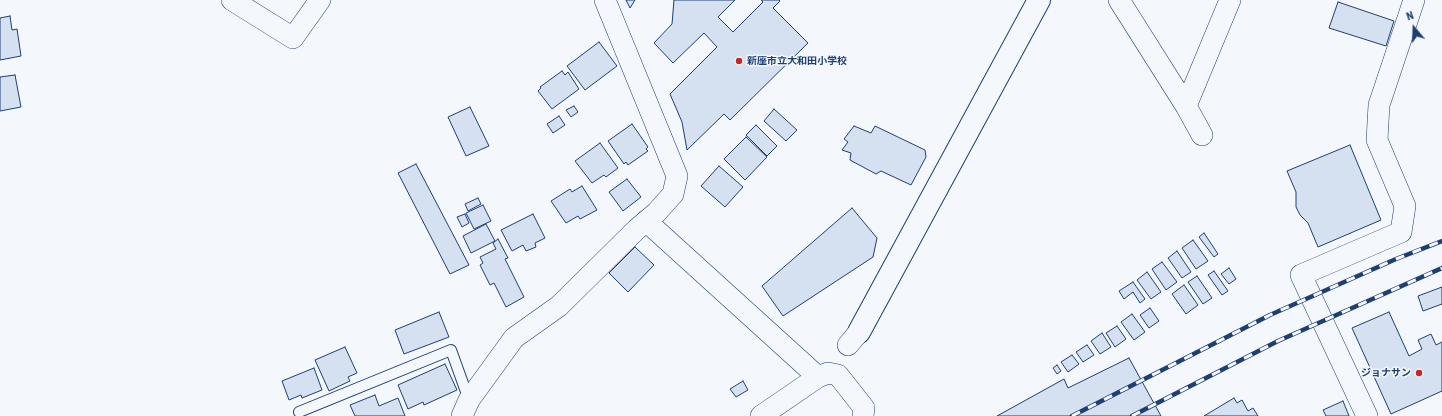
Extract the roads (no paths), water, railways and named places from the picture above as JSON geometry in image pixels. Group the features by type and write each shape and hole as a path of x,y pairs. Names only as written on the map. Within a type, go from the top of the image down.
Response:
{"street":[{"path":"232,0 293,38 320,0"},
{"path":"466,408 514,338 559,306 673,194 677,176 605,0"},
{"path":"854,338 1038,0"},
{"path":"1119,0 1186,106 1202,135"},
{"path":"1186,106 1230,0"},
{"path":"1367,416 1302,275 1400,232 1405,206 1377,140 1379,105 1414,0"},
{"path":"646,222 818,377"},
{"path":"761,416 818,377 828,373 838,375 864,408 863,416"}],"lane":[{"path":"299,412 451,350 466,408"}],"railway":[{"path":"1072,416 1270,315 1396,259 1442,241"},
{"path":"1132,416 1278,341 1442,268"}],"place":[{"name":"新座市立大和田小学校","path":"739,61"},
{"name":"ジョナサン","path":"1419,373"}]}
